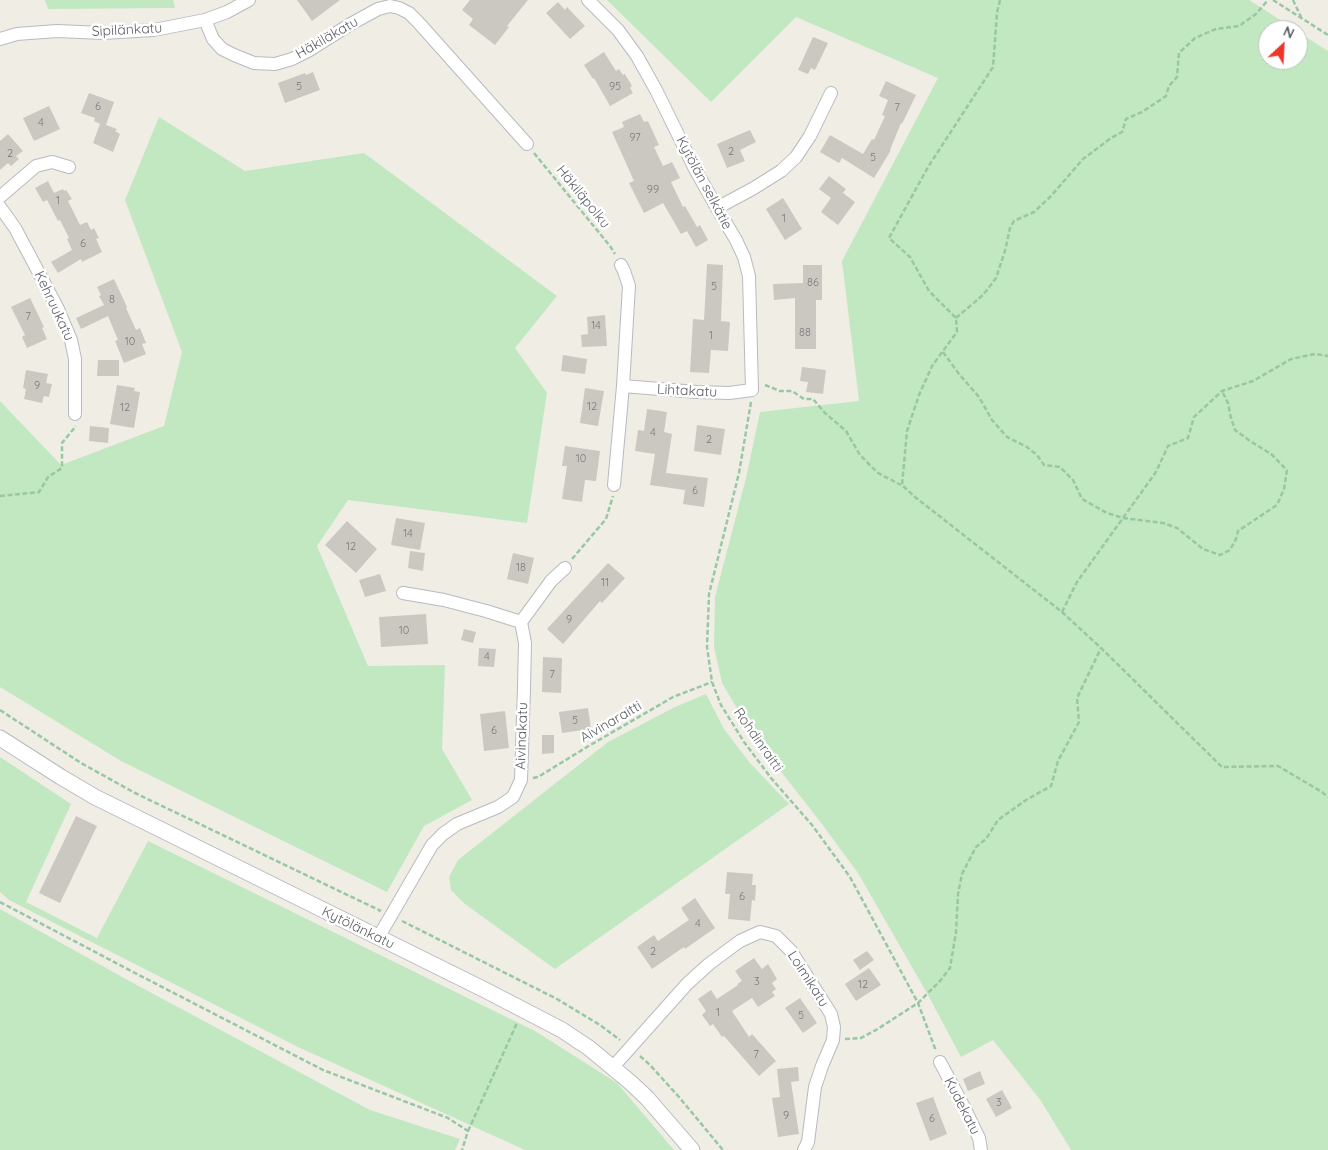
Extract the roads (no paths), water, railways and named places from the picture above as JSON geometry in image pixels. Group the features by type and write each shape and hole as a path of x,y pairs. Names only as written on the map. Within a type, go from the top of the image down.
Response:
{"street":[{"name":"Kytölän selkätie","path":"588,0 618,30 637,56 695,169 744,257 749,276 752,390"},
{"name":"Sipilänkatu","path":"0,39 17,34 57,31 102,33 154,30 205,20 227,12 243,1"},
{"name":"Häkiläkatu","path":"205,20 213,39 222,49 234,56 254,63 275,64 292,59 308,51 378,9 390,6 399,8 409,13 418,22 526,144"},
{"path":"716,208 781,171 796,157 810,136 831,92"},
{"path":"0,197 36,166 52,162 69,167"},
{"name":"Kehruukatu","path":"0,206 15,228 39,272 58,308 71,340 75,358 75,414"},
{"path":"614,485 623,386 629,286 621,265"},
{"name":"Lihtakatu","path":"623,386 729,393 752,390"},
{"path":"403,593 461,605 521,622 551,581 565,568"},
{"name":"Aivinakatu","path":"378,938 432,845 457,824 498,807 513,797 521,780 524,643 521,622"},
{"name":"Kytölänkatu","path":"0,738 95,797 562,1030 613,1067 647,1098 692,1150"},
{"name":"Loimikatu","path":"613,1067 686,984 709,964 740,941 760,932 776,936 791,951 831,1014 834,1027 833,1040 815,1087 808,1142 804,1150"},
{"name":"Kudekatu","path":"940,1062 964,1106 978,1138 981,1150"}]}
